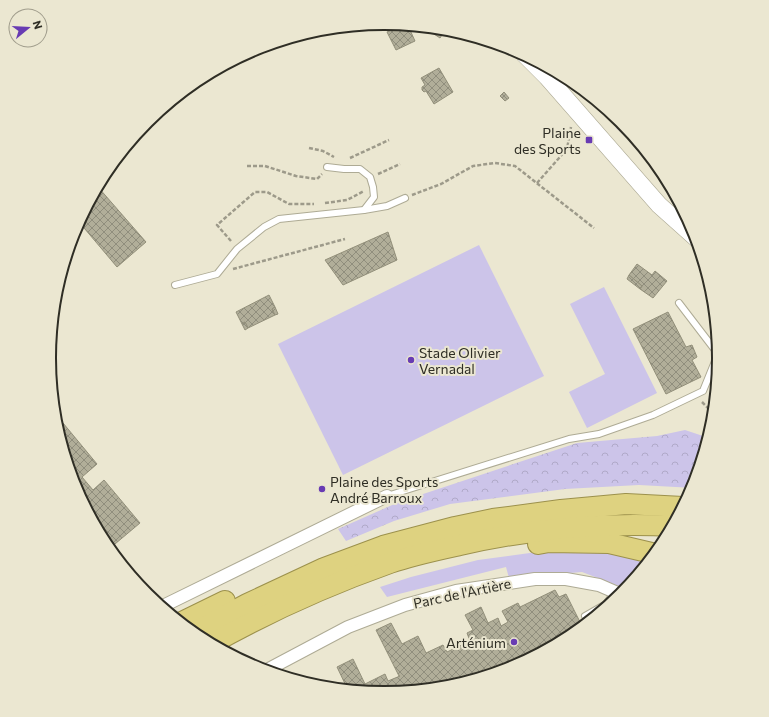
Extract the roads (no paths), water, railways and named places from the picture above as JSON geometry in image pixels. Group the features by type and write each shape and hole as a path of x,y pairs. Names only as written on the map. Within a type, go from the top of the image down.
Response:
{"highway":[{"path":"199,630 247,604 324,568 383,546 455,527 493,519 561,510 626,504 678,507"},
{"path":"217,641 303,597 391,563 429,551 490,538 551,530 640,524 667,526"},
{"path":"391,563 408,570 457,557 549,542 608,543 649,552"},
{"path":"186,620 307,562 324,568"}],"main road":[{"path":"538,68 660,205 686,229"}],"street":[{"path":"167,604 387,496"},
{"name":"Parc de l'Artière","path":"272,667 348,627 404,605 456,591 535,579 566,579 599,585 616,592"}],"lane":[{"path":"327,167 360,169 370,177 374,197 364,210"},
{"path":"175,285 217,274 237,249 264,227 279,219 364,210 387,206 404,198"},
{"path":"679,303 712,347"},
{"path":"387,496 569,439 599,434 653,415 703,391 713,367"},
{"path":"585,616 594,611"}],"place":[{"name":"Plaine des Sports","path":"589,140"},
{"name":"Stade Olivier Vernadal","path":"411,360"},
{"name":"Plaine des Sports André Barroux","path":"322,489"},
{"name":"Arténium","path":"514,642"}]}
